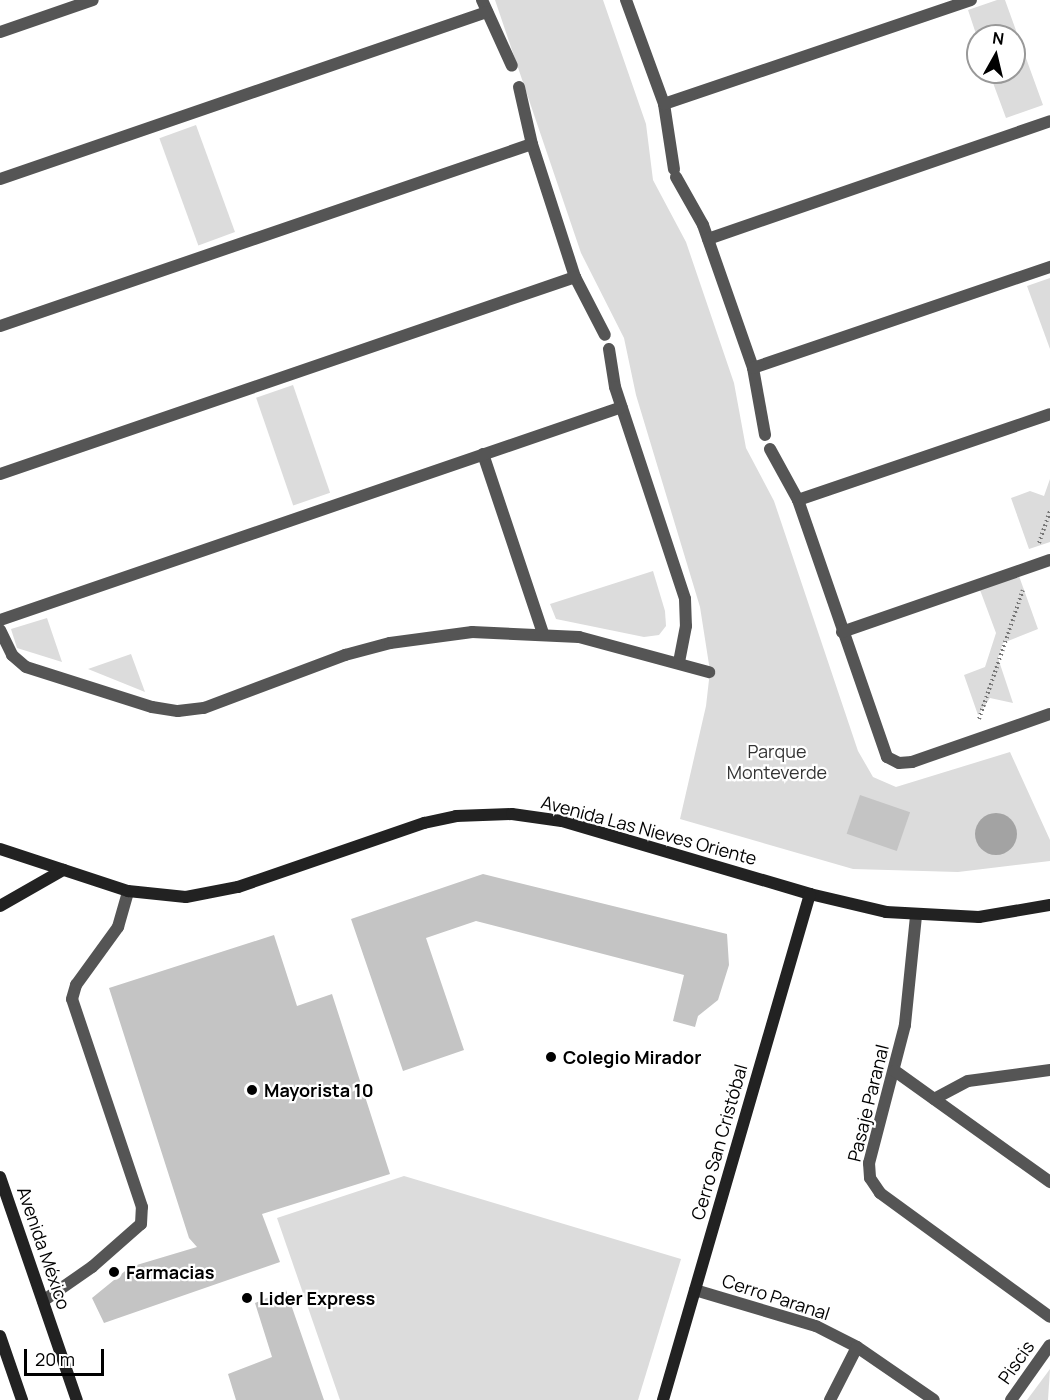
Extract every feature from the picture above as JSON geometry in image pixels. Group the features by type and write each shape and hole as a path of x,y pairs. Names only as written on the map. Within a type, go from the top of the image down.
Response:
{"street":[{"path":"0,32 93,0"},
{"path":"626,0 664,104 675,173 708,239 753,368 765,435"},
{"path":"664,104 971,0"},
{"path":"0,179 484,6 512,66"},
{"path":"519,87 532,144 575,277 604,335"},
{"path":"708,239 1050,121"},
{"path":"0,326 532,144"},
{"path":"753,368 1050,267"},
{"path":"0,474 575,277"},
{"path":"609,349 622,407 685,599 686,626 679,662"},
{"path":"0,620 622,407"},
{"path":"798,500 1050,414"},
{"path":"770,449 798,500 887,757 906,764 1050,714"},
{"path":"483,454 543,633"},
{"path":"842,632 1050,560"},
{"path":"0,630 12,655 26,666 152,707 178,711 204,708 345,655 390,643 472,632 543,633 612,644 709,672"},
{"name":"Avenida Las Nieves Oriente","path":"0,849 128,891 166,897 212,894 424,823 488,813 562,821 810,894 916,916 979,917 1050,905"},
{"path":"0,906 63,870"},
{"path":"43,1301 92,1267 141,1224 142,1208 72,999 76,985 118,927 128,891"},
{"name":"Cerro San Cristóbal","path":"663,1400 810,894"},
{"name":"Pasaje Paranal","path":"916,916 906,1015 895,1071 869,1163 874,1186 1050,1317"},
{"path":"934,1099 968,1081 1050,1070"},
{"path":"895,1071 1050,1182"},
{"name":"Avenida México","path":"0,1177 77,1400"},
{"name":"Cerro Paranal","path":"695,1290 792,1317 857,1347 934,1400"},
{"path":"0,1336 22,1400"},
{"name":"Piscis","path":"1011,1400 1050,1345"},
{"path":"830,1400 857,1347"}],"path":[{"path":"970,742 1050,511"}],"green space":[{"name":"Parque Monteverde","path":"495,0 603,0 646,124 653,180 686,242 734,383 746,448 774,501 858,751 873,777 896,787 1010,752 1050,840 1050,861 958,872 853,869 680,819 706,706 710,671 700,607 636,395 624,338 581,253"},
{"path":"997,0 1005,0 1014,24 973,24 968,10"},
{"path":"1026,58 1043,105 1006,118 993,84 1026,84"},
{"path":"196,125 235,232 198,245 159,138"},
{"path":"1050,278 1050,349 1027,286"},
{"path":"293,385 330,493 293,505 256,398"},
{"path":"1050,479 1050,542 1029,549 1011,498 1030,491 1044,496"},
{"path":"653,571 665,611 666,626 659,635 644,637 556,619 550,604"},
{"path":"1019,576 1038,629 1003,643 998,658 1013,703 990,698 978,715 964,675 985,667 996,633 980,590"},
{"path":"47,618 62,662 17,648 11,629"},
{"path":"131,654 145,692 88,669"},
{"path":"404,1176 681,1259 638,1400 340,1400 277,1218"},
{"path":"1050,1369 1048,1400 1027,1400"}],"shaded area":[{"path":"996,813 1004,814 1011,819 1016,826 1016,842 1011,849 1004,854 996,855 988,854 981,849 976,842 975,834 976,826 981,819 988,814"}],"building":[{"path":"860,795 910,812 897,851 847,834"},
{"path":"483,874 727,934 729,965 718,1000 698,1016 695,1027 673,1021 684,975 476,921 426,938 464,1050 403,1071 351,919"},
{"name":"Mayorista 10","path":"274,935 297,1006 332,994 390,1174 262,1214 280,1262 104,1323 92,1298 130,1267 197,1247 189,1238 109,988"},
{"path":"286,1290 324,1400 236,1400 228,1374 272,1357 255,1303"}],"place":[{"name":"Colegio Mirador","path":"551,1057"},
{"name":"Mayorista 10","path":"252,1090"},
{"name":"Farmacias","path":"114,1272"},
{"name":"Lider Express","path":"247,1298"}]}
